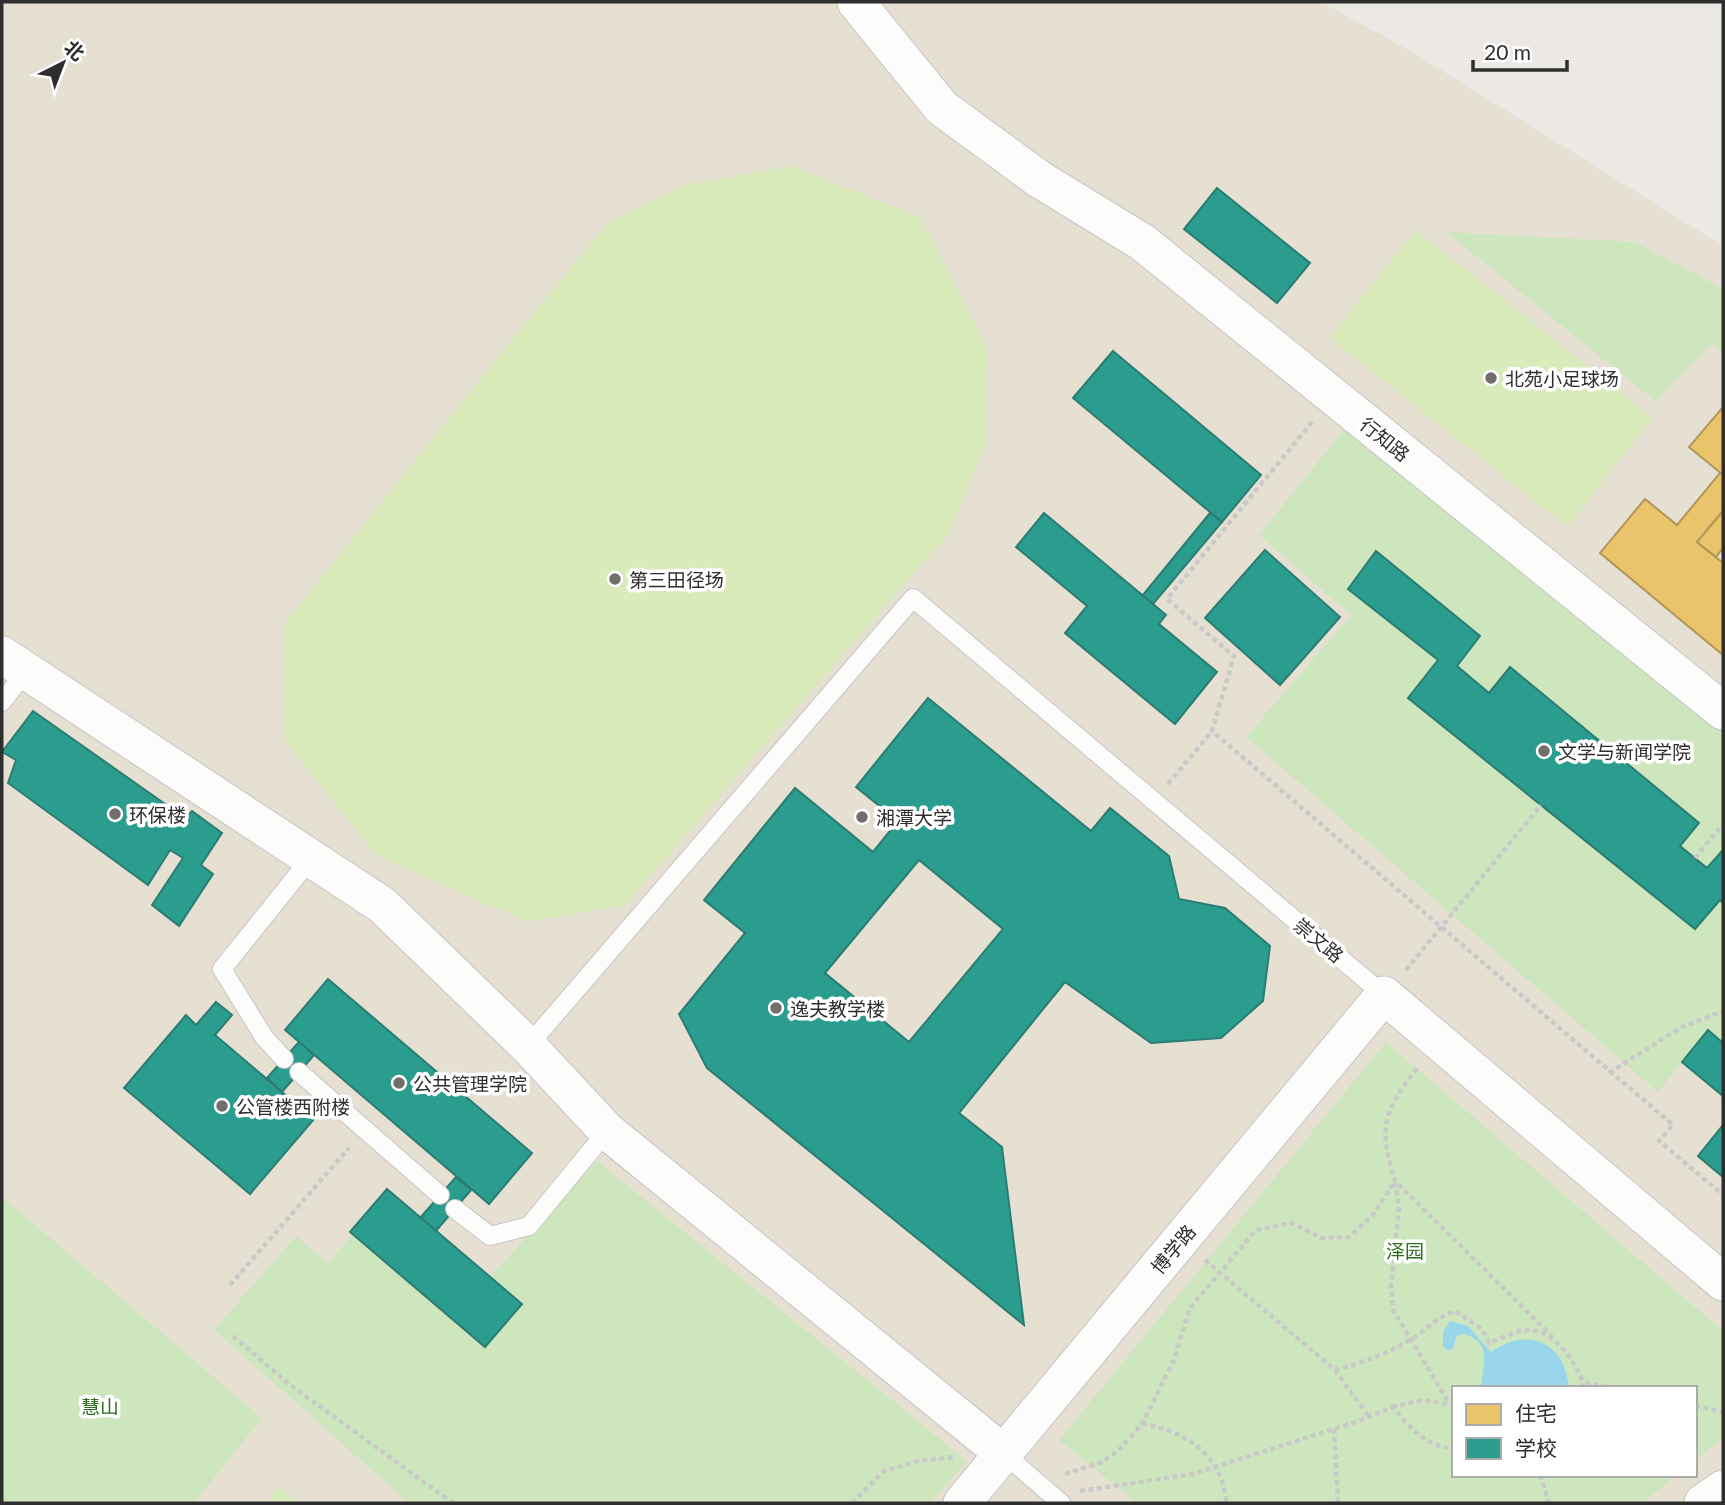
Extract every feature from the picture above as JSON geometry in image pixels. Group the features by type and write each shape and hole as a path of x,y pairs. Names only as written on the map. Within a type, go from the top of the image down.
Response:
{"street":[{"name":"行知路","path":"856,2 942,108 1039,179 1142,242 1723,711"},
{"path":"14,663 382,905 528,1046 607,1131 1016,1464"},
{"name":"崇文路","path":"1384,995 1723,1282"},
{"name":"博学路","path":"962,1503 1016,1464 1384,995"},
{"path":"1703,1503 1723,1489"}],"lane":[{"name":"崇文路","path":"528,1046 914,598 1384,995"},
{"path":"2,702 14,663"},
{"path":"284,1059 264,1037 222,969 312,859"},
{"path":"299,1072 440,1195"},
{"path":"455,1209 490,1236 529,1226 607,1131"},
{"path":"1016,1464 1057,1499"}],"path":[{"path":"1168,784 1212,731 1234,656 1167,599 1332,397"},
{"path":"1212,731 1673,1125 1659,1141 1723,1195"},
{"path":"1384,995 1541,805"},
{"path":"1695,858 1723,824"},
{"path":"1609,1073 1680,1028 1723,1011"},
{"path":"1422,1061 1386,1113 1387,1157 1395,1181 1399,1207 1391,1286 1393,1310 1451,1404"},
{"path":"230,1285 365,1129"},
{"path":"1016,1464 1072,1473 1102,1462 1120,1449 1142,1424 1173,1362 1190,1308 1256,1230 1292,1223 1321,1238 1349,1237 1373,1215 1395,1181"},
{"path":"1395,1181 1563,1347 1576,1366 1582,1385"},
{"path":"1220,1272 1335,1370 1369,1417"},
{"path":"1335,1370 1373,1360 1411,1340 1443,1314 1455,1311 1482,1329 1489,1343 1522,1330 1544,1333 1563,1347"},
{"path":"233,1336 289,1384 453,1503"},
{"path":"1057,1499 1193,1474 1334,1429 1392,1407 1423,1400 1451,1404"},
{"path":"1697,1406 1723,1412"},
{"path":"1392,1407 1419,1436 1443,1448 1452,1448"},
{"path":"1142,1424 1166,1427 1190,1439 1206,1455 1222,1481 1226,1503"},
{"path":"1334,1429 1338,1503"},
{"path":"852,1503 884,1471 918,1461 966,1456"},
{"path":"1540,1477 1549,1503"}],"shaded area":[{"name":"湘潭大学","path":"2,2 1321,2 1409,50 1723,246 1723,1503 2,1503"}],"green space":[{"name":"第三田径场","path":"791,166 920,217 987,349 985,446 948,534 625,905 527,922 376,855 286,742 285,623 607,223 685,185"},
{"name":"北苑小足球场","path":"1416,230 1653,418 1567,527 1330,338"},
{"path":"1446,232 1635,242 1723,289 1723,352 1712,344 1655,401"},
{"path":"1345,428 1723,732 1723,1070 1682,1062 1658,1092 1246,737 1351,615 1259,535"},
{"name":"泽园","path":"1386,1042 1723,1331 1723,1438 1697,1458 1697,1386 1452,1386 1452,1477 1674,1477 1642,1503 1137,1503 1059,1440"},
{"path":"597,1161 967,1461 931,1503 409,1503 214,1330 296,1236 328,1263 364,1221 463,1306"},
{"name":"慧山","path":"2,1197 262,1418 194,1503 2,1503"},
{"path":"279,1487 299,1503 267,1503"}],"water":[{"path":"1450,1321 1468,1326 1491,1352 1518,1340 1542,1343 1560,1359 1569,1386 1481,1386 1484,1356 1479,1343 1464,1334 1456,1336 1454,1347 1449,1351 1443,1346 1443,1332"}],"building: 住宅":[{"path":"1723,407 1723,475 1689,447"},
{"path":"1720,473 1723,475 1723,511 1697,542 1723,563 1723,655 1600,553 1645,499 1677,525"},
{"path":"1723,511 1723,548 1716,557 1697,542"}],"building: 学校":[{"path":"1217,188 1310,263 1277,303 1184,229"},
{"path":"1113,351 1261,475 1222,522 1073,398"},
{"path":"1044,513 1166,615 1159,624 1217,672 1175,724 1065,633 1087,606 1016,547"},
{"path":"1210,513 1222,522 1153,604 1143,595"},
{"path":"1265,550 1340,617 1280,685 1205,618"},
{"name":"文学与新闻学院","path":"1376,551 1480,636 1457,666 1489,693 1510,667 1699,823 1680,846 1707,868 1723,850 1723,903 1720,900 1695,929 1408,698 1438,660 1348,589"},
{"name":"逸夫教学楼","path":"928,698 1091,831 1110,808 1169,856 1179,899 1225,908 1270,946 1263,1001 1221,1038 1151,1043 1065,982 959,1113 1002,1147 1024,1325 707,1068 679,1014 745,933 704,900 795,788 873,852 898,821 856,787","holes":["919,860 1003,929 909,1042 825,973"]},
{"name":"环保楼","path":"33,711 185,818 192,811 222,833 201,865 213,874 179,926 152,905 183,858 170,850 148,885 8,783 16,760 2,752"},
{"name":"公共管理学院","path":"328,979 532,1153 489,1204 285,1030"},
{"name":"公管楼西附楼","path":"216,1002 232,1015 215,1035 314,1119 250,1194 124,1088 186,1015 196,1025"},
{"path":"1708,1030 1723,1043 1723,1096 1682,1062"},
{"path":"299,1042 314,1055 282,1092 267,1078"},
{"path":"1723,1125 1723,1177 1698,1156"},
{"path":"456,1177 471,1190 435,1232 420,1218"},
{"path":"387,1189 522,1304 485,1347 350,1232"}],"place":[{"name":"北苑小足球场","path":"1491,378"},
{"name":"第三田径场","path":"615,579"},
{"name":"文学与新闻学院","path":"1544,751"},
{"name":"环保楼","path":"115,814"},
{"name":"湘潭大学","path":"862,817"},
{"name":"逸夫教学楼","path":"776,1008"},
{"name":"公共管理学院","path":"399,1083"},
{"name":"公管楼西附楼","path":"222,1106"}]}
